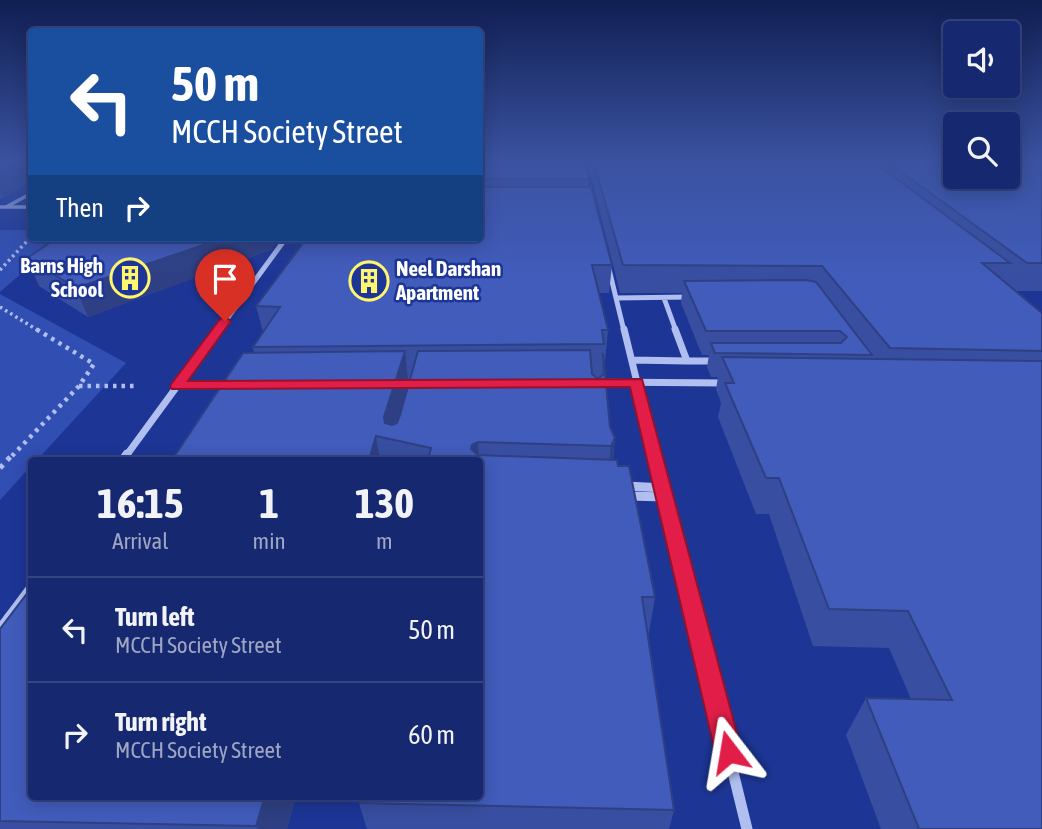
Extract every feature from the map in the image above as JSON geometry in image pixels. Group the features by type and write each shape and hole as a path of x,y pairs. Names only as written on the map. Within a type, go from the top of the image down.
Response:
{"street":[{"path":"3,207 20,199"},
{"path":"3,207 28,207"},
{"path":"125,457 283,242"},
{"path":"606,259 747,829"},
{"path":"616,298 692,298"},
{"path":"664,298 687,361"},
{"path":"632,360 726,361"},
{"path":"594,391 593,382 606,387 637,382 730,383"},
{"path":"178,386 244,385"},
{"path":"618,491 664,492"},
{"path":"0,630 28,592"}],"path":[{"path":"20,239 28,239"},
{"path":"0,270 28,242"},
{"path":"0,307 94,365 79,386 0,468"},
{"path":"79,386 178,386"}],"shaded area":[{"path":"0,230 28,230 28,242 58,242 0,292"},
{"path":"0,294 126,363 40,457 28,457 28,469 0,500"}],"building":[{"path":"483,199 594,199 612,265 592,265 608,330 602,330 604,344 253,347 280,307 256,306 304,242 483,242"},
{"path":"604,199 923,199 1010,263 982,263 1042,313 1042,351 890,348 822,266 623,265"},
{"path":"938,199 1042,199 1042,263 1027,263"},
{"path":"51,242 212,242 76,288 27,258"},
{"path":"684,281 816,282 872,355 715,353 711,343 841,343 847,337 840,331 706,331"},
{"path":"590,350 592,374 598,379 604,374 603,353 610,427 615,438 611,446 478,442 472,445 471,449 478,455 617,460 618,466 629,466 655,597 642,597 674,810 359,803 360,800 483,800 483,457 429,457 431,448 376,436 370,457 174,457 243,353 405,351 384,417 385,423 392,425 397,423 400,415 418,351"},
{"path":"722,357 1042,361 1042,829 919,829 866,698 952,700 908,611 829,609 779,478 766,478 725,383 734,383"},
{"path":"28,592 28,800 264,800 256,826 0,821 0,629"}],"place":[{"name":"Barns High School","path":"130,278"},
{"name":"Neel Darshan Apartment","path":"369,281"}],"route":[{"path":"225,321 178,386 637,382 729,752"}]}
